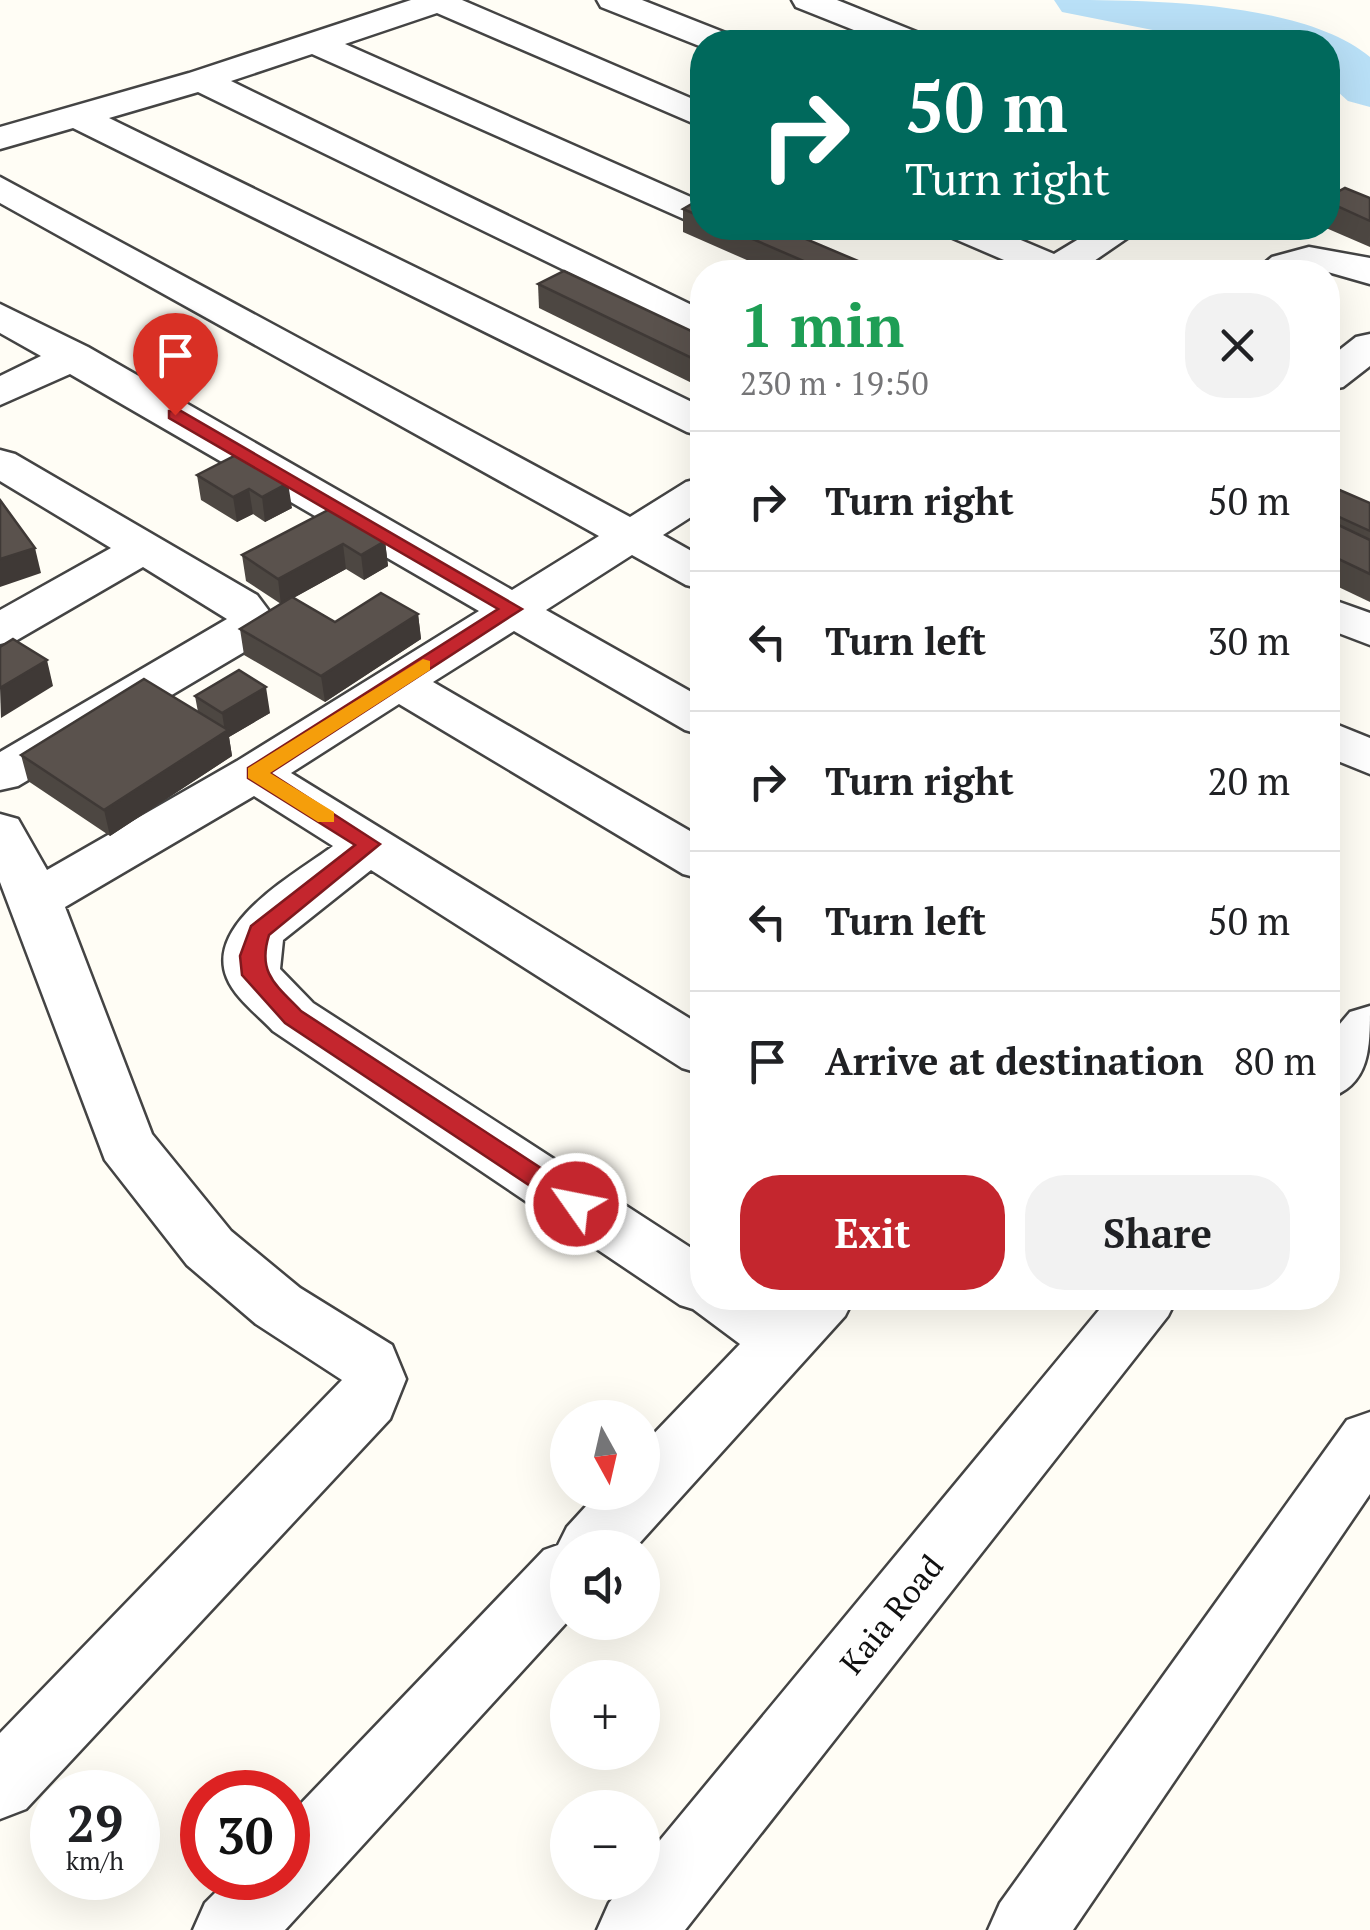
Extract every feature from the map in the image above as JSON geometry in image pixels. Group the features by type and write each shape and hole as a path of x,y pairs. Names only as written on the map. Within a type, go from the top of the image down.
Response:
{"street":[{"path":"613,0 690,31"},
{"path":"808,0 882,30"},
{"path":"0,138 201,80 441,1 690,111"},
{"path":"316,44 690,211"},
{"path":"201,80 690,319"},
{"path":"77,116 690,417"},
{"path":"0,188 690,568"},
{"path":"987,240 1031,260"},
{"path":"1072,260 1103,240"},
{"path":"1340,262 1370,272"},
{"path":"0,316 690,712"},
{"path":"1340,369 1370,346"},
{"path":"0,392 74,356"},
{"path":"0,464 240,605 250,619 248,627 0,774"},
{"path":"36,900 255,773 690,499"},
{"path":"0,630 143,548"},
{"path":"1340,617 1370,631"},
{"path":"397,682 690,854"},
{"path":"1340,742 1370,758"},
{"path":"255,773 690,1045"},
{"path":"0,831 36,900 126,1144 209,1248 278,1306 354,1352 368,1364 374,1379 368,1400 0,1784"},
{"path":"370,844 258,931 251,956 253,975 293,1017 690,1279"},
{"path":"1340,1062 1370,1026"},
{"path":"660,1473 803,1319 767,1310"},
{"name":"Kaia Road","path":"636,1930 1136,1310"},
{"path":"1026,1930 1370,1440"},
{"path":"607,1530 625,1510"},
{"path":"310,1848 550,1591"},
{"path":"232,1930 261,1900"}],"building":[{"path":"1345,188 1370,198 1370,221 1340,207 1340,191"},
{"path":"755,240 808,240 856,260 801,260"},
{"path":"564,271 690,330 690,357 538,284"},
{"path":"240,453 288,483 262,497 249,489 233,497 197,475"},
{"path":"1340,490 1370,503 1370,531 1340,517"},
{"path":"0,500 35,548 0,559"},
{"path":"332,508 385,541 361,555 343,544 278,579 242,555"},
{"path":"1340,526 1370,540 1370,574 1340,560"},
{"path":"381,593 418,614 321,676 240,629 292,597 335,622"},
{"path":"13,639 47,660 0,688 0,647"},
{"path":"239,670 266,687 222,713 195,696"},
{"path":"144,679 228,730 104,810 21,755"}],"waterway":[{"path":"1083,0 1241,30"},
{"path":"1340,62 1370,88"}],"slow traffic":[{"path":"326,817 255,773 423,665"}],"route":[{"path":"175,415 512,609 255,773 370,844 258,931 251,956 253,975 293,1017 576,1204"}]}
